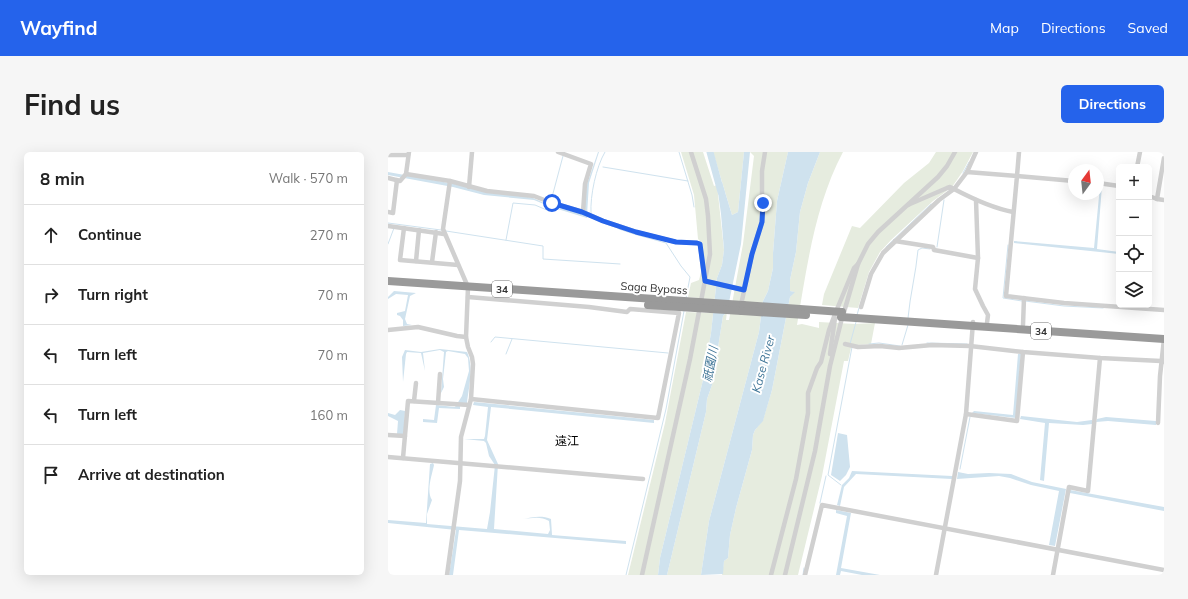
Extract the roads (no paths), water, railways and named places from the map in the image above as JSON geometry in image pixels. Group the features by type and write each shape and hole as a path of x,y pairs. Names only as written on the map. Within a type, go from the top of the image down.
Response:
{"highway":[{"name":"Saga Bypass","path":"388,281 468,292"},
{"name":"Saga Bypass","path":"388,286 700,305 972,324"},
{"name":"34","path":"972,324 986,323 1023,325 1164,337"},
{"name":"34","path":"972,324 1164,337"}],"street":[{"path":"469,187 472,152"},
{"path":"642,575 690,359 710,254 708,216 703,186 691,152"},
{"path":"741,308 752,254 762,222 762,171 765,152"},
{"path":"772,575 796,479 808,413 808,393 817,368 842,315 858,264 868,244 878,232 938,177 947,166 955,152"},
{"path":"861,307 871,274 882,253 952,188 966,172 976,152"},
{"path":"1019,152 1012,212 1006,296 1024,300 1064,304 1162,310"},
{"path":"1138,164 1140,152"},
{"path":"562,153 591,164 585,184 582,212"},
{"path":"388,155 408,154 406,174"},
{"path":"1157,199 1164,158"},
{"path":"966,172 1068,180"},
{"path":"388,212 393,213 398,180 406,174 450,181 487,191 534,196 550,203 593,215 603,221 644,234 676,242 700,244 705,281"},
{"path":"388,178 398,180"},
{"path":"447,575 460,481 460,438 471,399 473,364 466,337 468,292 458,264 443,231 450,181"},
{"path":"1104,184 1116,186"},
{"path":"908,205 952,188 976,200 1012,212"},
{"path":"1152,197 1164,200"},
{"path":"976,200 978,258 975,289 988,316 986,323"},
{"path":"392,226 436,232 443,231"},
{"path":"404,228 400,260 458,264"},
{"path":"416,261 419,230"},
{"path":"432,262 436,232"},
{"path":"895,241 933,247 934,250 978,258"},
{"path":"785,575 815,451 830,366 854,268 858,264"},
{"path":"705,281 744,290"},
{"path":"468,292 627,312 630,309 679,312 658,418 471,399"},
{"path":"1023,325 1024,300"},
{"path":"830,366 835,322 842,315"},
{"path":"936,575 966,414 972,324"},
{"path":"388,330 418,327 466,337"},
{"path":"1158,423 1164,337"},
{"path":"845,344 852,346 899,348 932,344 1100,358 1162,360"},
{"path":"966,414 1018,421 1022,352"},
{"path":"1052,575 1054,549 1069,487 1088,491 1100,358"},
{"path":"438,403 440,374"},
{"path":"414,401 416,383"},
{"path":"403,458 408,400 469,405"},
{"path":"388,435 405,436"},
{"path":"388,457 643,479"},
{"path":"804,575 822,505 1164,570"}],"water":[{"path":"598,152 589,183 587,218 551,207 534,200 484,195 453,187 388,175 388,172 533,198 551,206 583,214 587,184"},
{"path":"744,152 750,152 741,244 727,312 723,316 712,385 707,399 706,412 667,575 658,575 660,558 703,380 711,333 717,278 722,265 724,250 717,185 722,182 732,215 738,212"},
{"name":"Kase River","path":"788,152 820,152 808,183 800,212 796,252 790,280 790,291 795,292 790,297 772,390 763,421 755,430 753,435 752,450 736,508 730,535 728,558 724,561 723,574 701,575 709,521 759,332 763,301 768,291 773,268 777,201"},
{"path":"1099,200 1101,200 1097,249 1116,252 1116,254 1014,243 1014,241 1094,248"},
{"path":"394,291 416,293 410,296 405,319 407,324 412,325 403,326 403,320 397,315 397,313 405,311 408,295 396,294 388,299"},
{"path":"440,349 467,352 471,370 467,403 460,406 460,409 439,408 437,423 423,422 423,419 434,420 436,405 455,407 462,396 469,371 468,358 465,354 448,351 446,352 443,379 444,387 441,393 444,352 440,350 423,353 425,371 421,353 407,352 403,382 402,357 405,350 421,352"},
{"path":"1018,354 1021,354 1016,418 972,413 974,411 1013,415"},
{"path":"474,402 654,420 654,423 491,407 487,440 498,464 494,529 548,534 550,530 549,521 546,519 523,519 533,517 544,517 551,519 552,535 626,541 626,544 459,530 453,575 449,575 456,530 388,523 388,520 426,523 430,464 433,463 434,465 429,488 432,500 427,514 427,524 487,529 495,465 489,456 486,443 484,441 464,439 484,439 485,436 488,407 473,405"},
{"path":"400,410 405,411 404,434 397,434 398,421 388,416 388,413 395,415"},
{"path":"1021,416 1077,422 1092,420 1092,424 1083,425 1049,423 1044,481 1040,480 1045,423 1020,419"},
{"path":"1106,417 1156,421 1156,425 1108,421 1096,422 1097,419"},
{"path":"838,433 847,435 850,467 846,475 840,481 831,475"},
{"path":"852,471 952,476 952,479 856,474 844,487 840,506 837,505 842,485 849,478"},
{"path":"958,472 968,474 1011,474 1032,482 1066,489 1055,546 1049,545 1059,491 999,476 957,479"},
{"path":"1070,490 1164,507 1164,511 1070,493"},
{"path":"836,510 851,513 841,568 880,575 862,575 841,571 840,575 836,575 847,516 836,513"}],"waterway":[{"path":"591,213 594,182 605,152"},
{"path":"679,152 692,195 694,207"},
{"name":"祇園川","path":"710,152 721,192"},
{"path":"551,201 563,156"},
{"path":"963,173 969,162"},
{"path":"603,167 688,181"},
{"path":"937,247 944,200"},
{"path":"506,240 513,203 535,205 549,211"},
{"path":"886,247 931,204"},
{"path":"388,223 441,230"},
{"path":"388,244 394,228"},
{"path":"619,229 666,243 690,277 686,298"},
{"path":"446,231 543,246 543,259 620,264"},
{"path":"1008,245 1003,298 1022,301"},
{"path":"908,318 918,250 922,248 930,249"},
{"path":"1025,301 1064,306 1103,308"},
{"path":"857,315 859,308"},
{"path":"626,575 666,409 684,311"},
{"path":"850,344 856,322"},
{"path":"902,345 908,325"},
{"path":"491,342 495,337 668,353"},
{"path":"506,354 512,339"},
{"path":"869,344 879,343 900,346"},
{"path":"927,343 967,344"},
{"path":"841,485 828,475 852,347"},
{"path":"960,469 970,417"},
{"path":"820,503 826,476"},
{"path":"803,575 804,568"}],"district":[{"name":"遠江","path":"567,440"}]}
